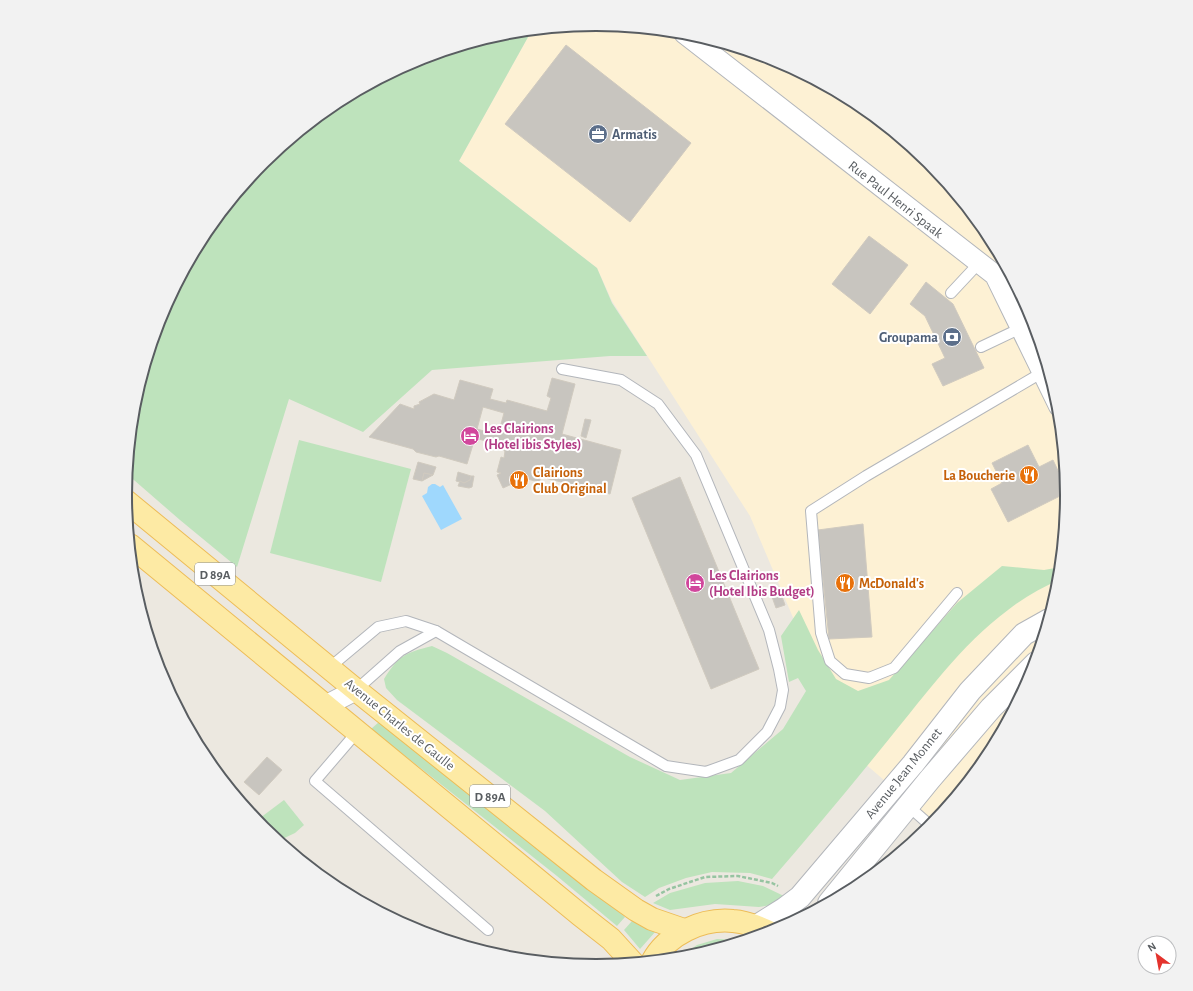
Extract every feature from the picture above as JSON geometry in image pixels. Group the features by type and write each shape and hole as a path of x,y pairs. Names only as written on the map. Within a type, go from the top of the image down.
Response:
{"main road":[{"name":"Avenue Charles de Gaulle","path":"132,506 356,690 594,880 636,910 652,919 684,930"},
{"name":"D 89A","path":"135,549 578,914 611,939 629,959"},
{"path":"656,956 667,942 684,930 708,922 733,920 763,929"}],"street":[{"name":"Rue Paul Henri Spaak","path":"696,42 995,275 1046,377"},
{"name":"Avenue Jean Monnet","path":"765,928 784,909 800,897 890,791 970,691 1024,634 1043,624"},
{"name":"Avenue Jean Monnet","path":"839,892 930,779 991,708 1025,674"},
{"path":"325,706 356,690"}],"lane":[{"path":"951,293 979,263"},
{"path":"981,347 1021,328"},
{"path":"329,668 378,627 406,621 436,631 666,766 706,772 739,760 767,732 780,708 782,690 779,669 769,630 696,455 658,404 621,380 562,369"},
{"path":"957,593 894,668 869,678 845,674 830,661 821,633 811,511 866,476 1043,372"},
{"path":"356,690 400,651 436,631"},
{"path":"357,732 315,781 488,930"},
{"path":"890,791 927,822"}],"path":[{"path":"651,900 669,889 705,877 738,876 772,883 783,889"}],"shaded area":[{"path":"596,31 657,35 717,47 774,66 829,93 855,109 903,146 925,167 946,189 983,237 999,263 1026,318 1045,375 1057,435 1060,465 1060,526 1052,586 1045,616 1026,673 999,728 983,754 946,802 930,819 849,750 750,516 612,301 597,268 459,161 529,36 566,32"}],"green space":[{"path":"529,36 459,161 597,268 612,303 647,356 610,356 432,370 363,432 289,399 237,567 133,479 136,435 148,375 167,318 194,263 210,237 247,189 268,167 290,146 338,109 364,93 419,66 476,47"},
{"path":"299,440 411,469 381,582 270,553"},
{"path":"1002,566 1044,570 1055,568 1053,583 1014,605 959,654 875,757 772,879 750,873 712,872 686,878 659,888 645,897 622,882 545,811 397,700 386,688 384,679 394,665 404,656 432,646 447,653 630,757 680,780 731,773 783,729 806,691 798,678 789,682 781,636 799,610 818,650 836,679 858,691 889,680 957,603"},
{"path":"379,722 501,816 625,917 617,926 557,876 371,729"},
{"path":"284,800 304,825 295,833 283,839 261,817"},
{"path":"738,881 763,886 786,897 771,905 759,907 715,904 670,910 653,903 670,893 705,883"},
{"path":"632,921 646,929 656,931 640,949 624,930"},
{"path":"717,939 731,940 689,950 697,945"}],"water":[{"path":"432,484 440,487 443,485 462,519 441,530 422,496 427,493 428,487"}],"building":[{"name":"Armatis","path":"566,45 691,143 630,222 505,124"},
{"path":"869,236 908,265 870,314 832,284"},
{"name":"Groupama","path":"926,282 953,304 984,368 943,386 932,364 945,358 925,316 910,304"},
{"name":"Les Clairions (Hotel ibis Styles)","path":"552,378 575,384 562,434 621,450 610,494 541,477 539,482 516,476 514,480 511,479 512,484 503,488 497,475 501,473 497,472 501,457 504,458 505,451 499,449 500,445 475,438 467,464 439,456 436,457 416,452 413,449 369,437 400,404 414,409 414,406 420,404 419,402 434,394 454,400 460,380 493,389 490,399 506,403 507,400 547,411 551,398 547,396","holes":["483,407 504,413 498,435 477,429"]},
{"path":"585,419 591,420 586,438 581,436"},
{"name":"La Boucherie","path":"1028,445 1039,467 1053,460 1060,476 1061,496 1008,522 991,489 1002,483 992,463"},
{"path":"418,462 436,467 433,475 424,473 422,481 413,479"},
{"path":"458,472 471,476 470,480 464,483 456,481"},
{"path":"424,473 433,475 422,481"},
{"path":"471,476 474,476 472,487 469,488 458,486 460,481 464,483 470,480"},
{"name":"Les Clairions (Hotel Ibis Budget)","path":"680,477 759,669 711,689 632,498"},
{"name":"McDonald's","path":"863,524 872,637 829,639 818,530"},
{"path":"780,591 785,605 776,608 771,594"},
{"path":"267,757 282,770 259,795 244,782"}],"place":[{"name":"Armatis","path":"598,134"},
{"name":"Groupama","path":"952,337"},
{"name":"Les Clairions (Hotel ibis Styles)","path":"470,436"},
{"name":"La Boucherie","path":"1029,475"},
{"name":"Clairions Club Original","path":"519,480"},
{"name":"Les Clairions (Hotel Ibis Budget)","path":"695,583"},
{"name":"McDonald's","path":"845,583"}]}
